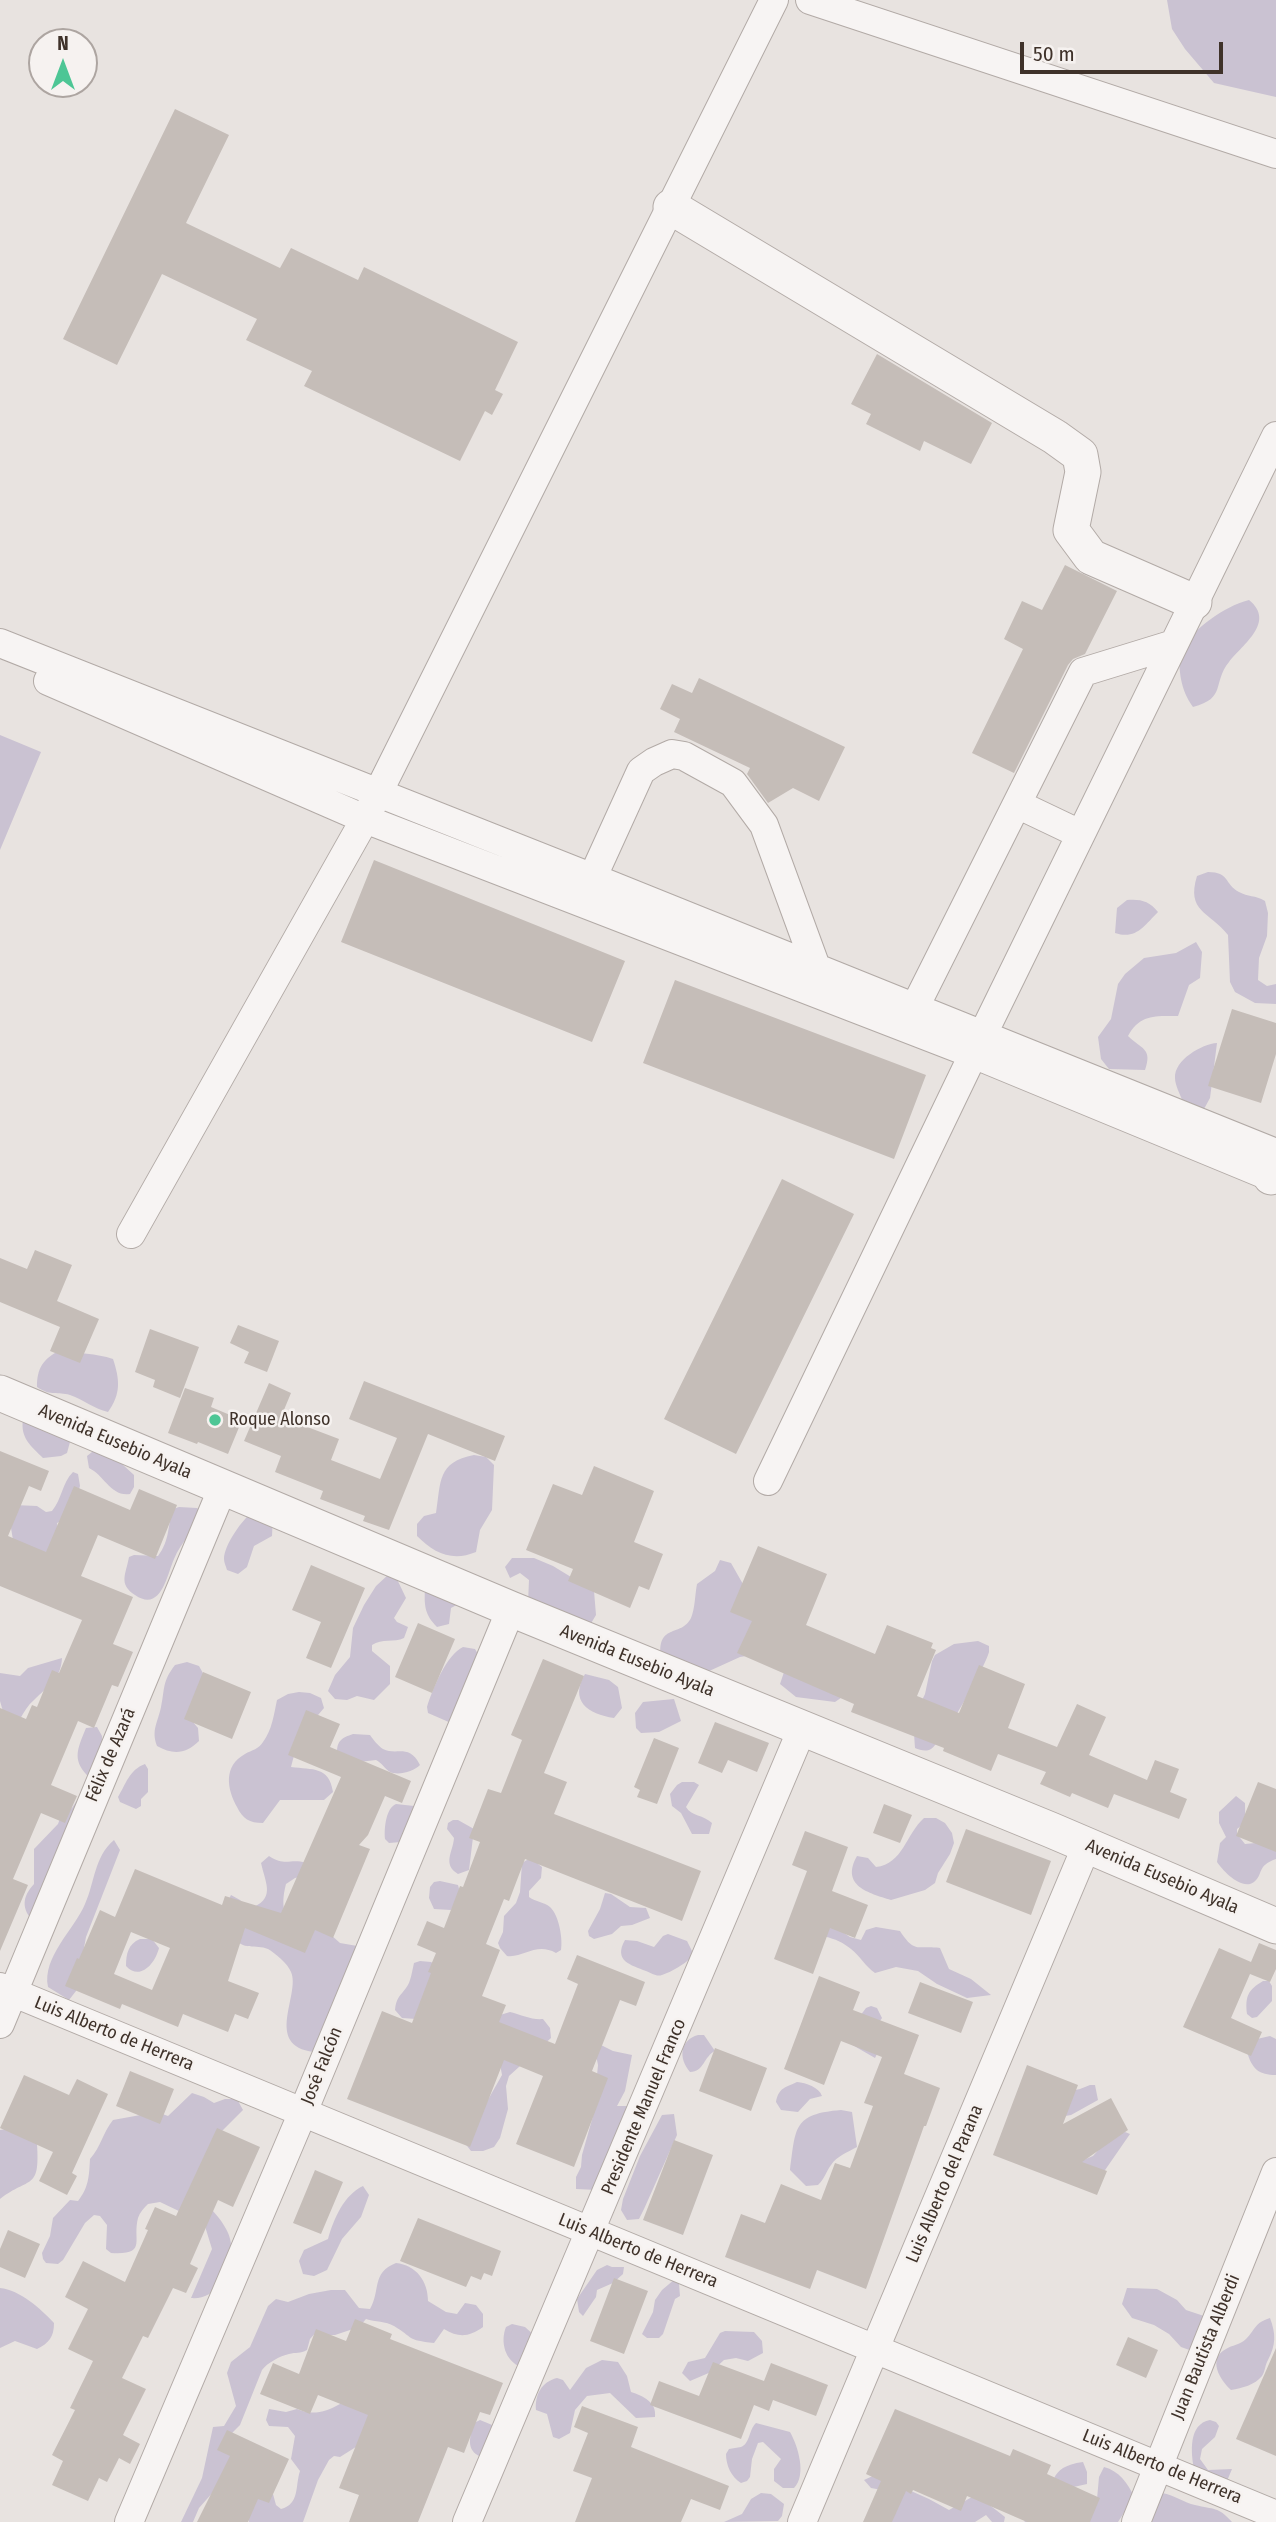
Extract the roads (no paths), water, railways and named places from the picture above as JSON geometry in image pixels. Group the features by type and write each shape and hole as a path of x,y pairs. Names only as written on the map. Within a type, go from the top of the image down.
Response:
{"street":[{"path":"131,1234 365,819 774,0"},
{"path":"810,0 1276,154"},
{"path":"671,207 1055,437 1080,455 1083,472 1071,530 1084,548 1091,556 1194,602"},
{"path":"768,1481 1080,834 1276,436"},
{"path":"0,643 378,792 587,890 978,1044 1274,1169"},
{"path":"915,1007 1083,672 1174,644"},
{"path":"0,660 365,819 816,967 915,1007 978,1044"},
{"path":"587,890 640,771 672,754 684,756 733,783 764,825 816,967"},
{"path":"1017,804 1080,834"},
{"name":"Avenida Eusebio Ayala","path":"0,1393 511,1609 1087,1845 1276,1926"},
{"name":"Félix de Azará","path":"0,2024 6,1990 223,1487"},
{"name":"José Falcón","path":"129,2522 303,2112 511,1609"},
{"name":"Presidente Manuel Franco","path":"467,2522 802,1729"},
{"name":"Luis Alberto del Parana","path":"802,2522 1087,1845"},
{"name":"Luis Alberto de Herrera","path":"6,1990 1276,2515"},
{"name":"Juan Bautista Alberdi","path":"1136,2522 1276,2172"}],"place":[{"name":"Roque Alonso","path":"215,1420"}]}
